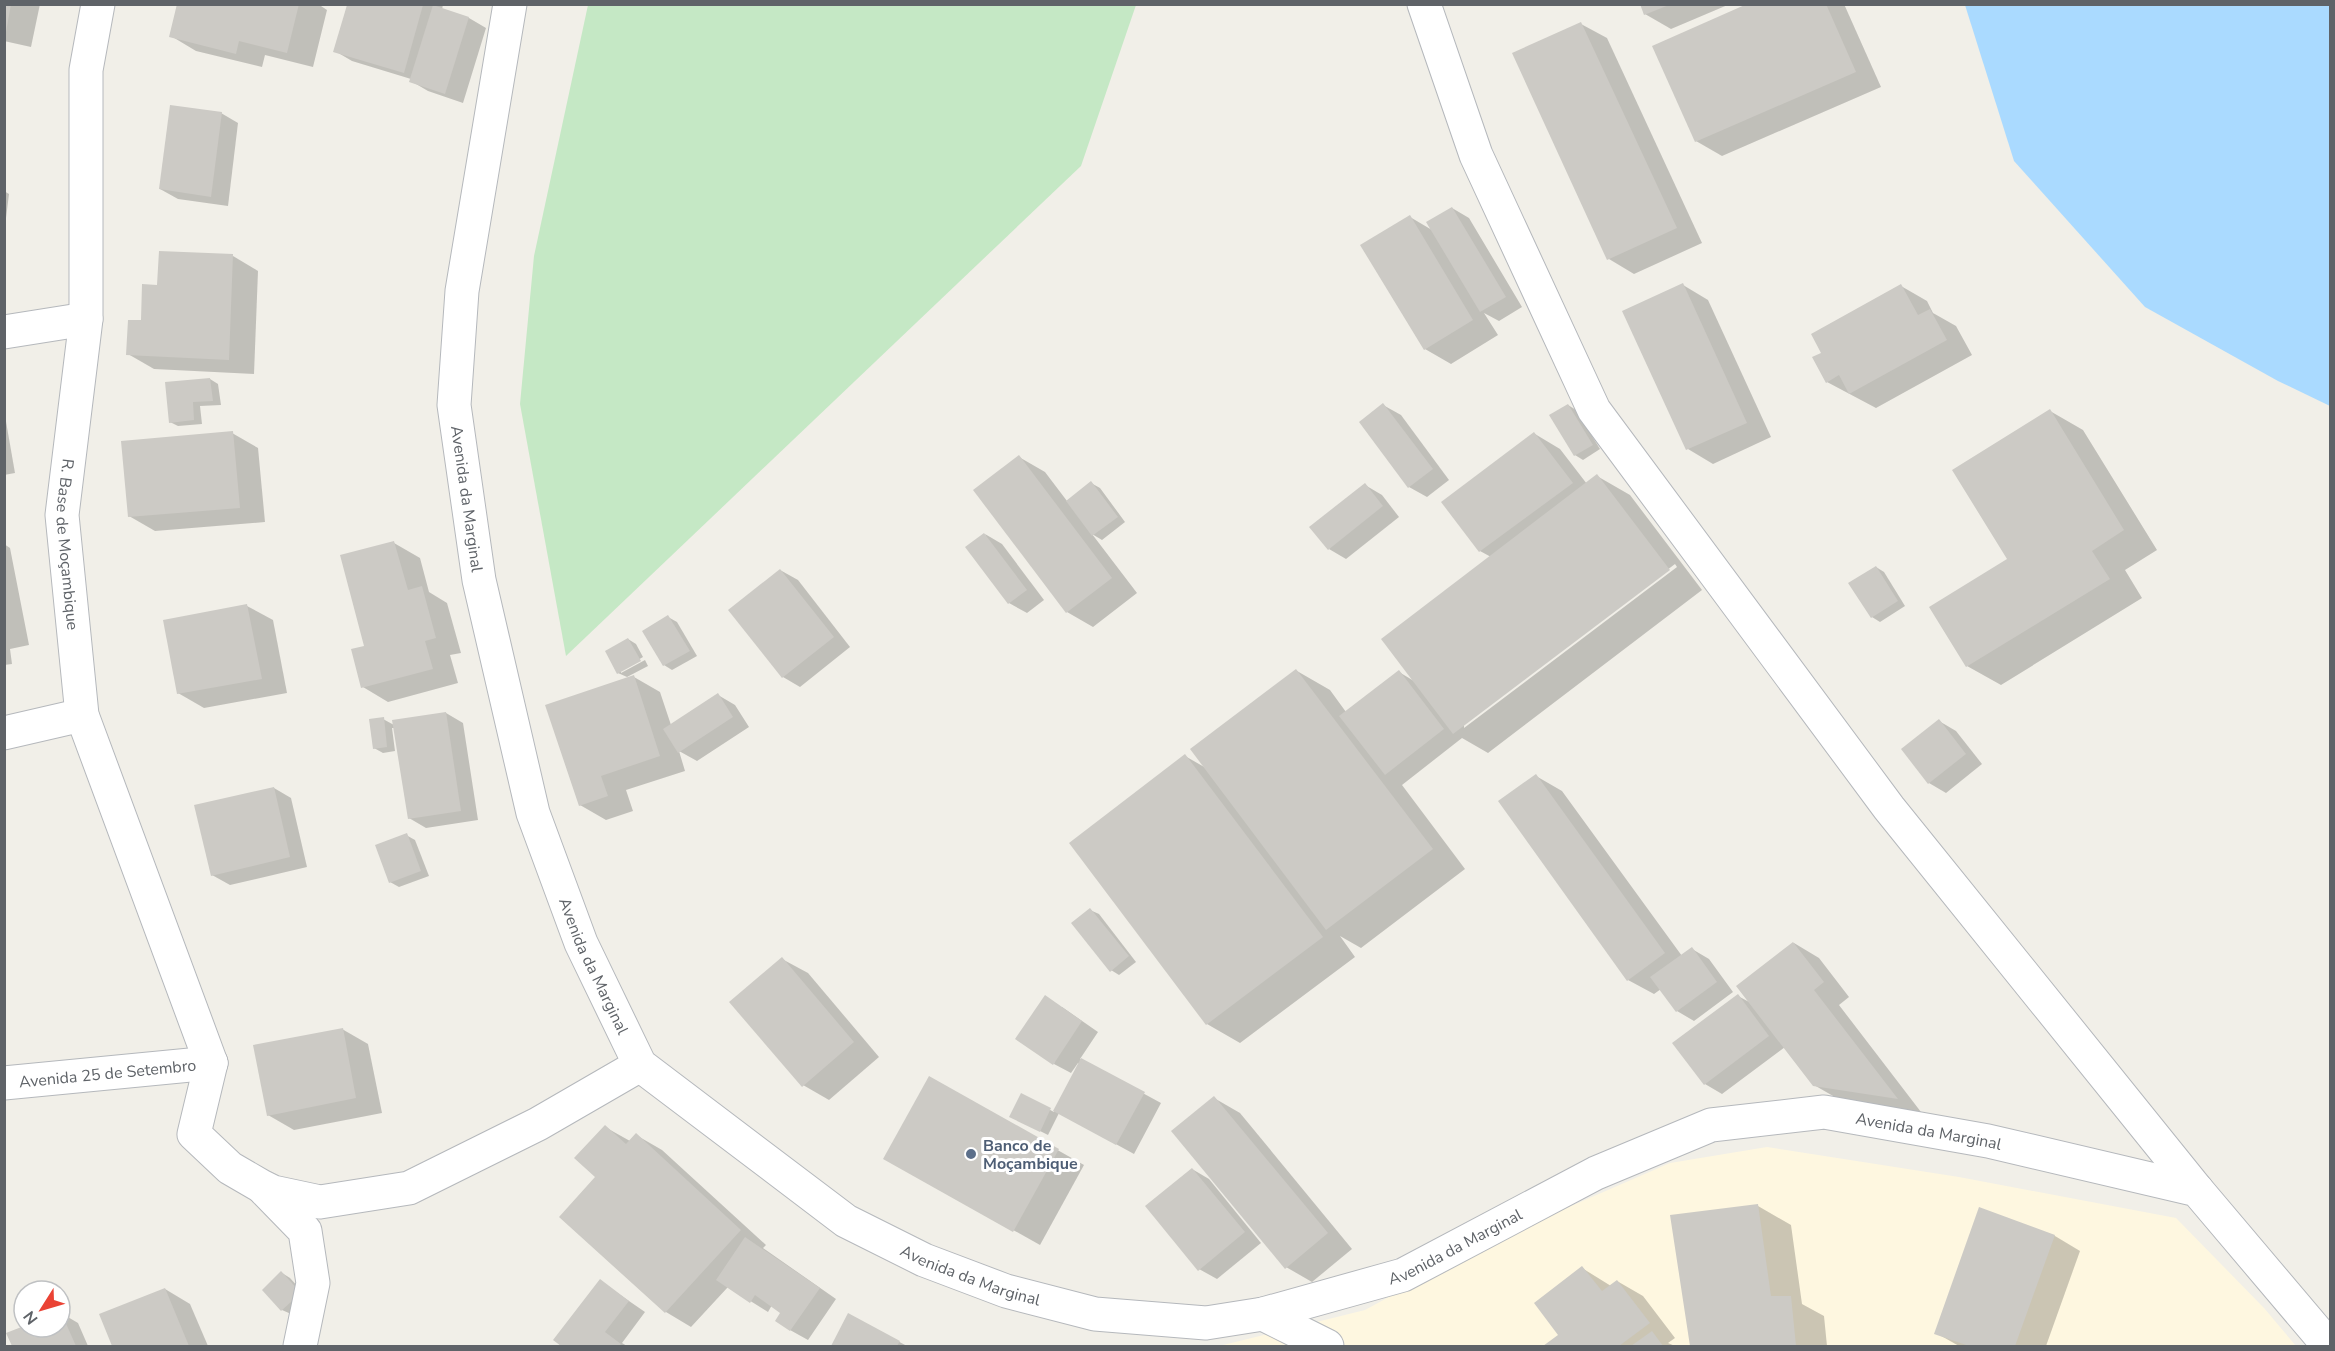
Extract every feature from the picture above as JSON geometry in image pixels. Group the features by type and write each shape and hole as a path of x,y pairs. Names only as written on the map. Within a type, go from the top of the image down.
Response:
{"street":[{"name":"R. Base de Moçambique","path":"98,4 86,70 86,319 62,515 82,715 211,1063"},
{"name":"Avenida da Marginal","path":"510,4 462,291 454,405 479,580 533,813 581,943 640,1065 846,1221 924,1260 1006,1291 1095,1314 1204,1335 1263,1314 1403,1275 1596,1173 1711,1125 1824,1112 1988,1141 2197,1190"},
{"path":"1424,4 1476,155 1594,410 1889,808 2197,1190 2330,1347"},
{"path":"4,332 86,319"},
{"path":"4,733 82,715"},
{"path":"211,1063 194,1134 230,1168 261,1186 273,1192 320,1202 409,1188 538,1124 640,1065"},
{"name":"Avenida 25 de Setembro","path":"4,1083 211,1063"},
{"path":"261,1186 305,1231 313,1283 300,1347"},
{"path":"1263,1314 1327,1347"}],"shaded area":[{"path":"1767,1147 1959,1177 2176,1218 2264,1308 2296,1346 1219,1346 1365,1310 1495,1239 1670,1163"}],"green space":[{"path":"588,5 1136,5 1081,166 566,656 520,404 534,256"}],"water":[{"path":"1965,5 2330,5 2330,406 2278,381 2145,307 2014,161"}],"building":[{"path":"4,4 11,4 6,32 4,32"},
{"path":"177,4 299,4 287,53 239,41 236,54 169,37"},
{"path":"1640,4 1669,4 1669,5 1644,15"},
{"path":"1747,4 1826,4 1856,72 1695,142 1652,46"},
{"path":"347,5 423,5 404,73 333,52"},
{"path":"433,5 469,17 445,94 409,82"},
{"path":"1581,22 1677,228 1607,260 1512,53"},
{"path":"170,105 222,112 211,197 159,189"},
{"path":"1452,207 1506,297 1480,312 1426,222"},
{"path":"1410,215 1473,320 1424,350 1360,245"},
{"path":"159,251 233,254 229,360 126,355 128,320 141,320 142,284 157,285"},
{"path":"1683,283 1747,423 1686,450 1622,311"},
{"path":"1901,284 1918,315 1930,309 1947,340 1849,394 1839,375 1826,383 1812,357 1821,353 1811,334"},
{"path":"210,378 213,401 193,402 194,420 169,423 165,382"},
{"path":"1383,403 1433,469 1408,488 1359,422"},
{"path":"1568,404 1593,445 1574,456 1549,415"},
{"path":"2050,409 2124,530 2092,551 2110,579 1966,667 1929,607 2007,559 1952,470"},
{"path":"233,431 240,508 128,517 121,441"},
{"path":"1534,432 1573,483 1479,552 1441,502"},
{"path":"1019,455 1112,578 1066,613 973,490"},
{"path":"1597,474 1670,570 1453,734 1381,639"},
{"path":"1091,481 1118,517 1092,536 1066,501"},
{"path":"1365,483 1383,506 1328,550 1309,527"},
{"path":"984,533 1027,590 1008,604 965,547"},
{"path":"394,541 408,590 422,586 436,638 425,641 433,669 361,688 351,649 364,646 340,555"},
{"path":"1876,566 1898,601 1871,618 1848,583"},
{"path":"780,569 834,637 782,678 728,610"},
{"path":"247,604 262,679 177,694 163,620"},
{"path":"668,615 690,651 663,666 642,631"},
{"path":"628,638 641,661 617,674 605,651"},
{"path":"1296,669 1433,849 1326,930 1190,749"},
{"path":"1399,670 1444,729 1385,775 1339,716"},
{"path":"634,675 660,756 601,776 608,796 579,806 545,705"},
{"path":"718,693 733,717 678,753 663,729"},
{"path":"446,712 461,811 408,819 392,720"},
{"path":"384,717 387,747 373,749 369,719"},
{"path":"1939,719 1966,754 1928,784 1901,749"},
{"path":"1185,754 1323,937 1206,1025 1069,843"},
{"path":"1536,774 1665,953 1627,981 1498,801"},
{"path":"274,787 290,857 211,876 194,805"},
{"path":"407,833 421,871 389,883 375,845"},
{"path":"1090,908 1129,956 1110,972 1071,923"},
{"path":"1793,942 1824,982 1814,990 1898,1099 1813,1086 1736,986"},
{"path":"1692,947 1717,982 1676,1012 1650,977"},
{"path":"782,957 854,1042 802,1087 729,1002"},
{"path":"1738,994 1769,1036 1704,1085 1672,1043"},
{"path":"1045,995 1082,1021 1053,1065 1015,1039"},
{"path":"343,1028 356,1098 267,1116 253,1045"},
{"path":"1081,1058 1145,1092 1116,1145 1053,1111"},
{"name":"Banco de Moçambique","path":"929,1076 1059,1149 1013,1232 883,1159"},
{"path":"1021,1093 1051,1108 1040,1132 1009,1117"},
{"path":"1214,1096 1328,1233 1285,1269 1171,1131"},
{"path":"605,1125 626,1144 636,1133 741,1230 665,1313 559,1217 595,1177 574,1158"},
{"path":"1192,1168 1245,1232 1198,1271 1145,1206"},
{"path":"1758,1204 1771,1296 1791,1296 1796,1346 1690,1346 1670,1215"},
{"path":"1979,1207 2055,1235 2015,1346 1969,1346 1934,1334"},
{"path":"745,1237 820,1288 790,1331 775,1321 780,1313 755,1295 750,1303 716,1280"},
{"path":"1582,1266 1602,1291 1617,1280 1650,1323 1619,1346 1543,1346 1558,1335 1534,1303"},
{"path":"281,1271 301,1293 281,1311 262,1290"},
{"path":"600,1279 629,1301 605,1332 621,1344 619,1346 561,1346 553,1340"},
{"path":"165,1288 189,1346 112,1346 99,1314"},
{"path":"848,1313 900,1341 897,1346 831,1346"},
{"path":"12,1331 12,1339 72,1339 72,1337 76,1346 12,1346 6,1333"},
{"path":"1652,1331 1663,1346 1631,1346"}],"place":[{"name":"Banco de Moçambique","path":"971,1154"}]}
